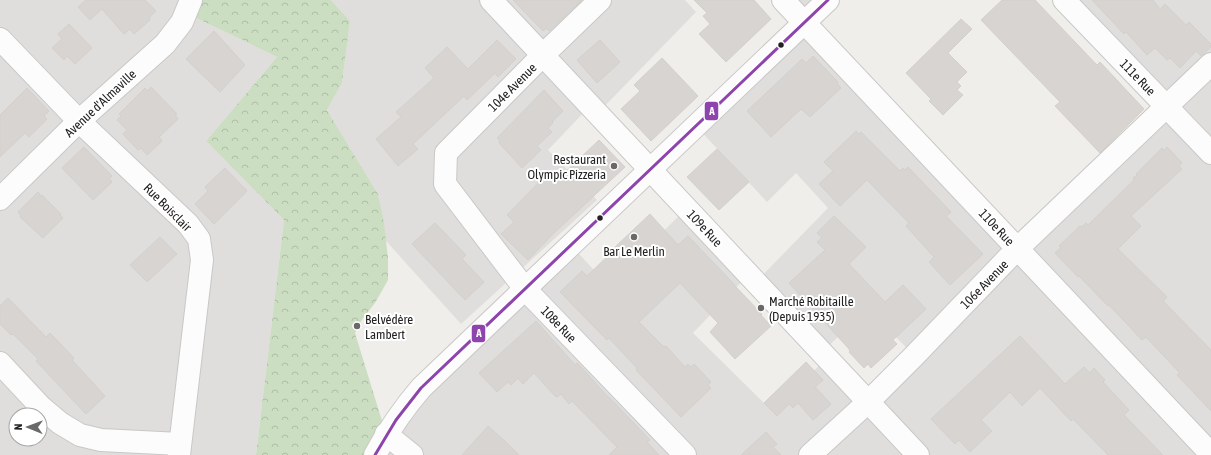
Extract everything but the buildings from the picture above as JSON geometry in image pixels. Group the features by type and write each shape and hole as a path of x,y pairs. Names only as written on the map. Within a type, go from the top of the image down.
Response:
{"street":[{"name":"Avenue d'Almaville","path":"0,199 79,121 165,44 182,22 191,0"},
{"name":"109e Rue","path":"491,0 918,455"},
{"name":"104e Avenue","path":"444,184 446,153 600,0"},
{"name":"110e Rue","path":"783,0 1211,454"},
{"path":"375,455 386,434 402,410 421,388 828,0"},
{"name":"111e Rue","path":"1064,0 1211,154"},
{"name":"Rue Boisclair","path":"0,39 79,121 188,224 199,239 202,260 179,450"},
{"name":"106e Avenue","path":"810,455 868,402 914,356 1017,248 1211,64"},
{"name":"108e Rue","path":"444,184 525,289 685,455"},
{"path":"0,363 42,407 60,423 80,435 101,440 179,450"},
{"path":"386,434 412,455"}],"shaded area":[{"path":"0,0 194,0 190,15 277,57 206,141 284,220 256,455 0,455"},
{"path":"331,0 685,0 696,12 598,113 590,106 548,150 597,200 461,324 386,241 378,194 327,110 342,83 350,21"},
{"path":"783,0 828,0 805,22 1017,248 1166,107 1064,0 1211,0 1211,455 375,455 386,434 571,245 623,302 629,265 687,208 749,274 693,333 772,411 827,358 868,402 914,356 869,308 822,352 756,282 828,208 796,173 767,202 696,126 804,23"}],"green space":[{"path":"194,0 331,0 350,21 342,83 327,110 378,194 384,223 388,258 388,280 375,303 361,321 355,333 386,434 375,455 256,455 284,220 206,141 277,57 190,15"}],"transit line":[{"name":"A","path":"375,455 396,420 421,388 828,0"}],"place":[{"name":"Restaurant Olympic Pizzeria","path":"614,166"},
{"name":"Bar Le Merlin","path":"634,237"},
{"name":"Marché Robitaille (Depuis 1935)","path":"761,308"},
{"name":"Belvédère Lambert","path":"357,326"}]}
